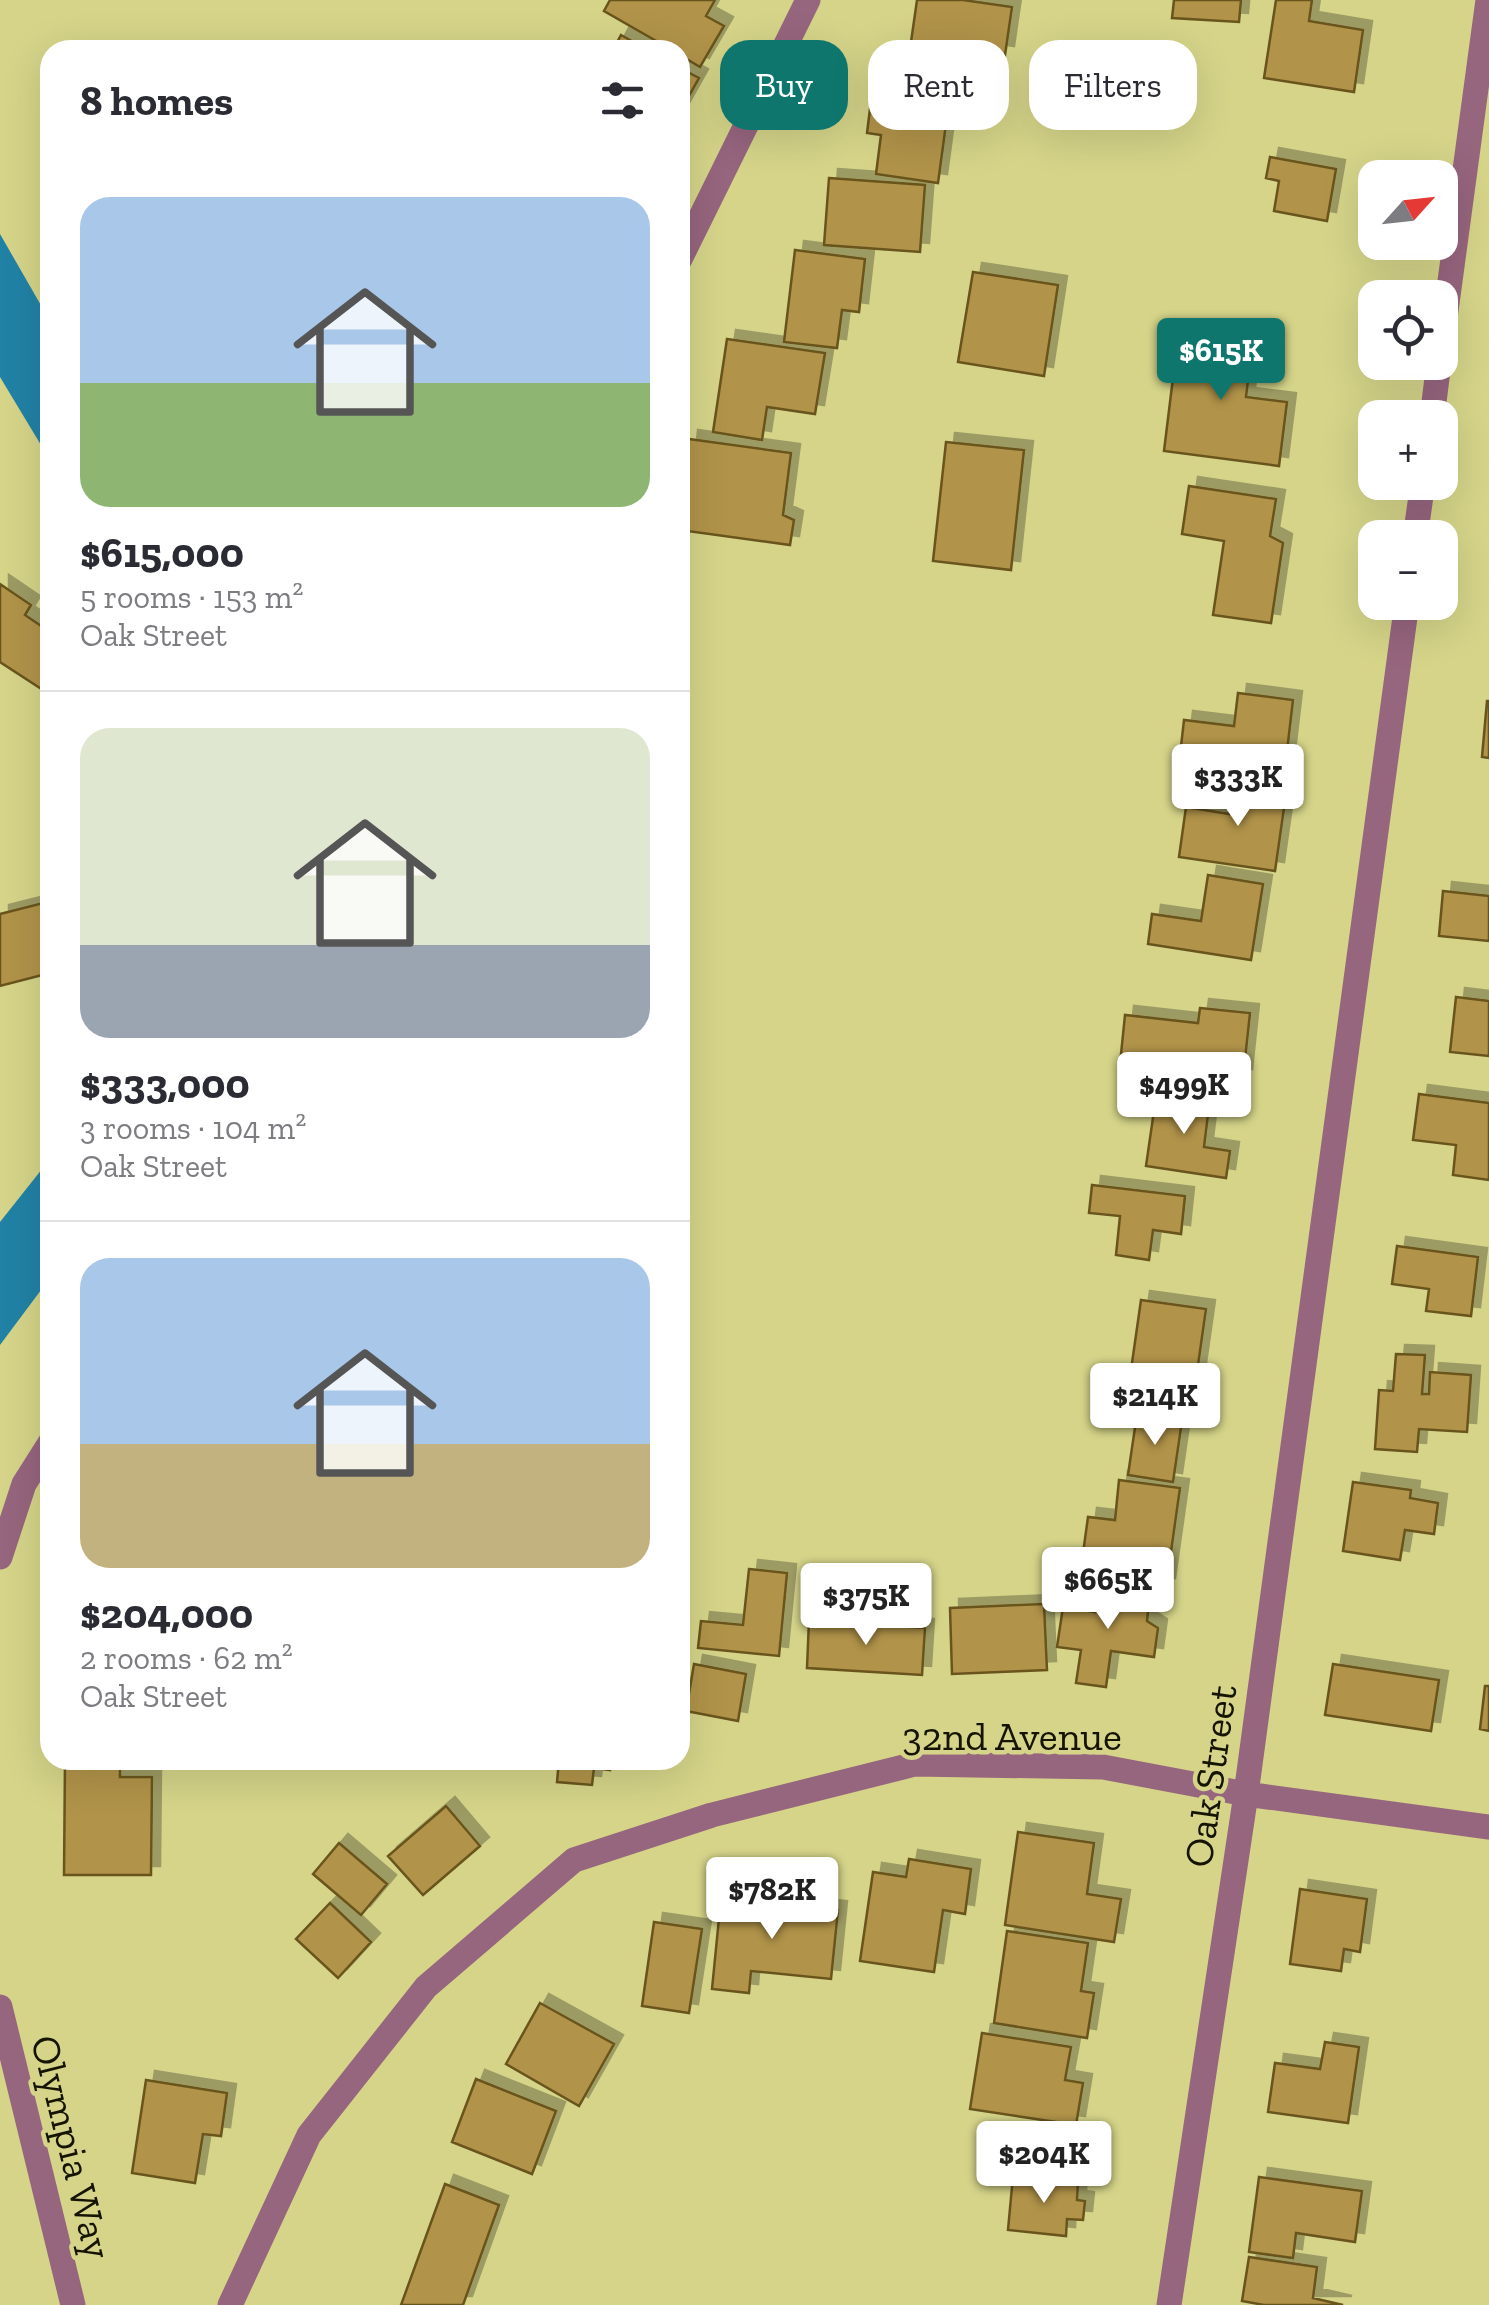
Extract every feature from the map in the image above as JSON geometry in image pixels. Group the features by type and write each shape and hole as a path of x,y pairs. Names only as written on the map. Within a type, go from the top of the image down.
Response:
{"street":[{"path":"690,239 808,0"},
{"path":"1450,280 1488,0"},
{"name":"Oak Street","path":"1169,2305 1246,1794 1404,620"},
{"path":"0,1557 24,1484 40,1459"},
{"name":"32nd Avenue","path":"230,2305 310,2135 426,1987 574,1860 712,1815 915,1764 1103,1767 1246,1794 1489,1828"},
{"name":"Olympia Way","path":"0,2007 72,2305"}],"water":[{"path":"0,234 40,304 40,443 0,377"},
{"path":"40,1172 40,1291 0,1345 0,1222"}],"building":[{"path":"610,0 715,0 706,16 724,26 700,67 690,61 690,40 655,40 604,11"},
{"path":"917,0 963,0 1012,7 1007,40 911,40"},
{"path":"1174,0 1241,0 1239,22 1172,18"},
{"path":"1276,0 1312,0 1309,21 1363,30 1354,92 1264,78"},
{"path":"690,73 699,78 690,94"},
{"path":"868,125 868,130 945,130 938,183 876,174 881,135 867,133"},
{"path":"1270,157 1336,169 1327,221 1274,211 1279,181 1266,178"},
{"path":"829,178 925,185 920,252 824,245"},
{"path":"795,250 865,259 859,312 842,310 837,348 784,342"},
{"path":"973,272 1058,285 1044,376 958,362"},
{"path":"1179,329 1253,339 1246,397 1287,402 1279,466 1164,451"},
{"path":"727,339 825,353 815,414 767,407 762,440 713,432"},
{"path":"690,439 791,453 783,515 794,520 790,545 690,531"},
{"path":"946,442 1024,450 1011,570 933,561"},
{"path":"1189,486 1276,499 1270,536 1283,543 1271,623 1213,615 1224,541 1182,534"},
{"path":"0,584 31,605 25,615 40,625 40,688 0,662"},
{"path":"1238,693 1293,700 1286,760 1215,752 1213,768 1179,764 1184,720 1234,726"},
{"path":"1489,701 1489,758 1482,757"},
{"path":"1234,780 1287,787 1275,871 1179,857 1186,807 1229,814"},
{"path":"1208,875 1263,884 1251,960 1148,944 1152,914 1201,921"},
{"path":"1443,891 1489,896 1489,941 1439,936"},
{"path":"40,904 40,976 0,986 0,914"},
{"path":"1456,997 1489,1001 1489,1056 1450,1052"},
{"path":"1200,1008 1250,1013 1243,1078 1120,1064 1125,1015 1198,1023"},
{"path":"1157,1090 1210,1098 1204,1147 1230,1151 1226,1178 1146,1166"},
{"path":"1419,1094 1489,1103 1489,1180 1453,1175 1456,1145 1413,1140"},
{"path":"1092,1185 1185,1196 1181,1234 1153,1230 1149,1260 1116,1255 1120,1216 1089,1213"},
{"path":"1397,1246 1478,1257 1471,1316 1426,1311 1429,1289 1392,1284"},
{"path":"1141,1300 1206,1309 1195,1386 1130,1377"},
{"path":"1396,1354 1425,1355 1422,1394 1429,1394 1430,1372 1471,1375 1467,1432 1419,1429 1417,1452 1375,1449 1379,1390 1393,1391"},
{"path":"1137,1414 1182,1421 1173,1482 1128,1475"},
{"path":"1119,1480 1180,1488 1166,1587 1080,1575 1088,1517 1115,1520"},
{"path":"1353,1482 1411,1490 1410,1498 1438,1503 1434,1534 1405,1530 1400,1560 1343,1551"},
{"path":"749,1569 787,1573 779,1656 698,1648 701,1621 743,1625"},
{"path":"1099,1585 1150,1593 1147,1621 1158,1628 1154,1657 1111,1651 1106,1687 1076,1683 1081,1650 1057,1647 1063,1607 1095,1612"},
{"path":"1044,1604 1047,1670 952,1674 950,1608"},
{"path":"809,1620 925,1628 922,1675 807,1668"},
{"path":"694,1664 746,1674 738,1721 690,1712"},
{"path":"1333,1664 1439,1680 1431,1731 1325,1715"},
{"path":"1485,1686 1489,1686 1489,1731 1480,1729"},
{"path":"65,1770 120,1770 120,1777 152,1777 151,1875 64,1875"},
{"path":"558,1770 594,1770 592,1785 557,1782"},
{"path":"446,1806 480,1846 423,1895 388,1856"},
{"path":"1018,1832 1094,1843 1087,1894 1121,1899 1114,1942 1005,1925"},
{"path":"339,1843 387,1884 361,1915 313,1874"},
{"path":"909,1859 971,1869 965,1914 943,1910 934,1972 860,1961 873,1872 906,1877"},
{"path":"1300,1889 1367,1899 1360,1952 1344,1949 1341,1971 1290,1964"},
{"path":"721,1898 838,1910 831,1979 751,1971 749,1993 712,1989"},
{"path":"330,1903 371,1942 338,1978 296,1939"},
{"path":"654,1922 702,1929 689,2013 642,2006"},
{"path":"1007,1931 1088,1943 1081,1991 1094,1993 1087,2038 994,2023"},
{"path":"540,2003 614,2044 579,2106 506,2064"},
{"path":"982,2033 1071,2047 1065,2080 1083,2083 1076,2125 970,2109"},
{"path":"1325,2042 1359,2047 1348,2123 1268,2112 1275,2063 1320,2069"},
{"path":"476,2079 556,2111 532,2174 452,2142"},
{"path":"146,2080 227,2093 221,2136 203,2134 195,2183 132,2173"},
{"path":"1013,2176 1078,2182 1077,2200 1085,2201 1083,2220 1067,2219 1066,2236 1008,2230"},
{"path":"1259,2177 1362,2191 1355,2242 1296,2233 1293,2258 1249,2252"},
{"path":"445,2184 499,2205 463,2305 401,2305"},
{"path":"1249,2257 1317,2267 1313,2298 1343,2305 1264,2305 1242,2301"}]}
